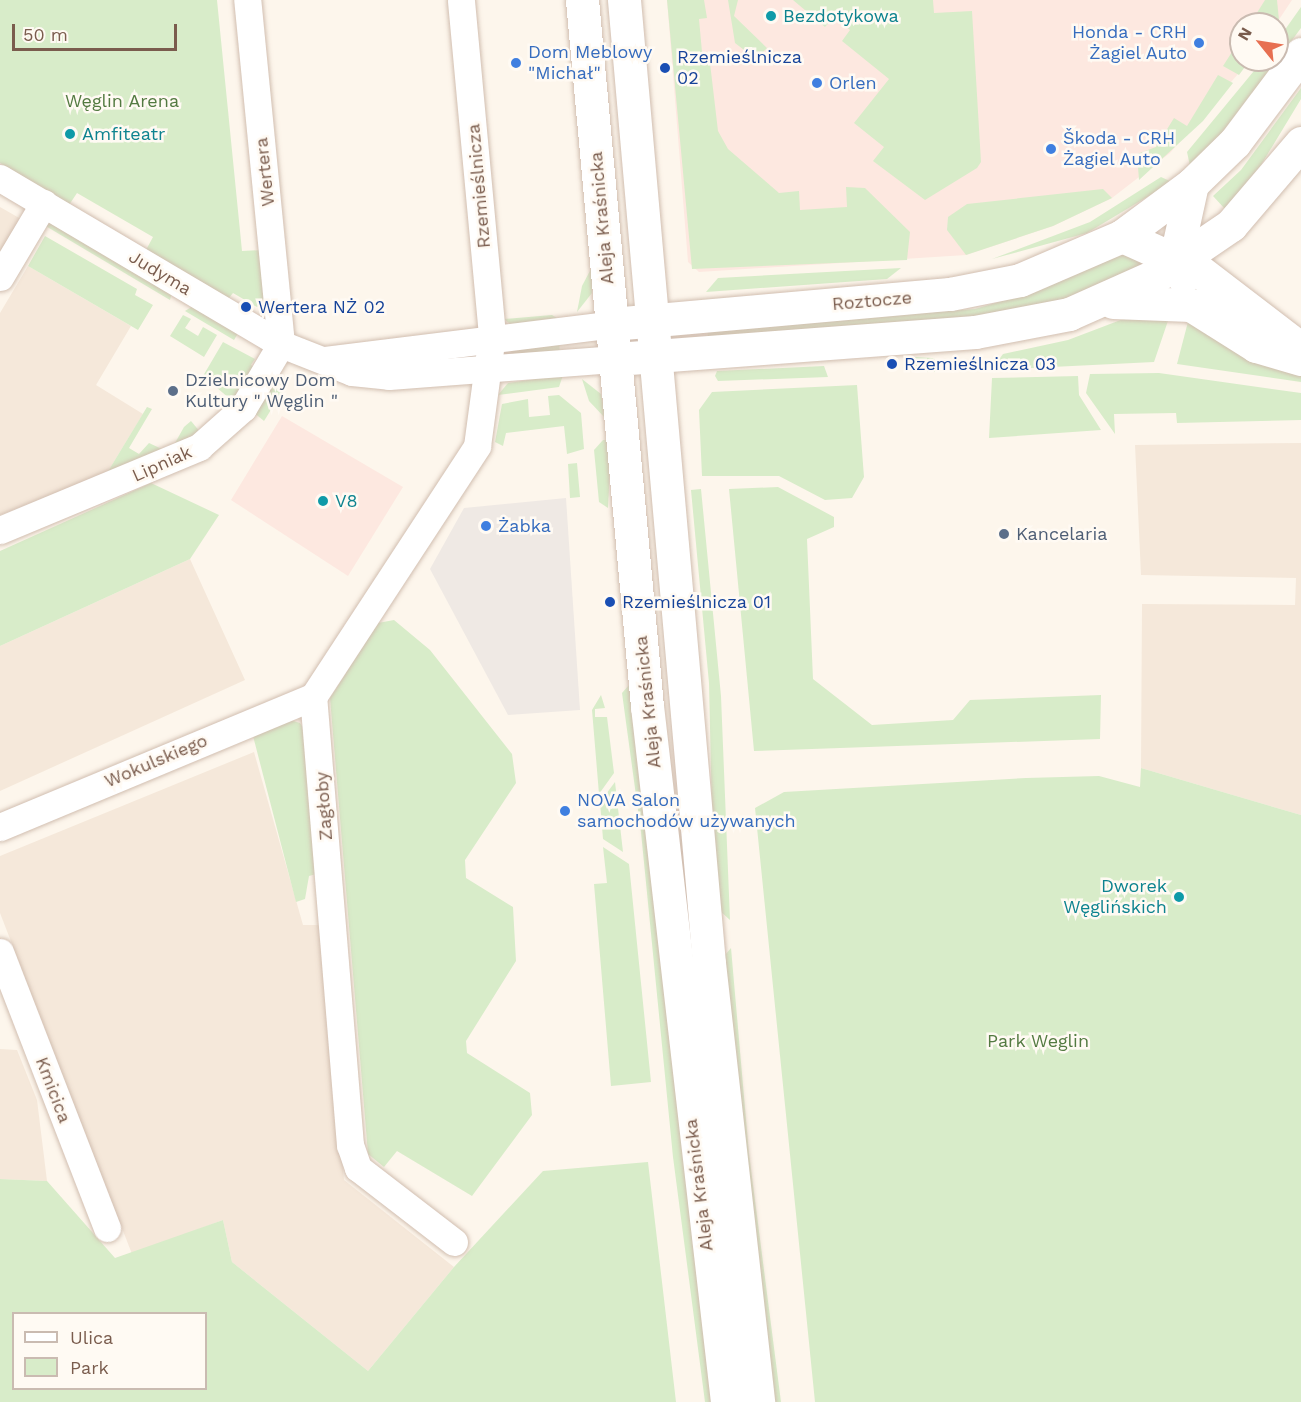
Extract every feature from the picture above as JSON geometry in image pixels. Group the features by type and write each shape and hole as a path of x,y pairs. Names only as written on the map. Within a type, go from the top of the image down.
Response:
{"main road":[{"name":"Aleja Kraśnicka","path":"582,0 685,1057 728,1402"},
{"name":"Aleja Kraśnicka","path":"624,0 730,1186 758,1402"},
{"name":"Roztocze","path":"612,324 993,287 1122,236 1157,213 1192,184 1235,142 1301,54"},
{"name":"Roztocze","path":"616,359 975,333 1102,303 1180,262 1231,225 1301,143"},
{"path":"1192,184 1180,262 1191,305 1256,346 1301,359"},
{"path":"1221,285 1231,225"},
{"path":"1122,236 1180,262 1221,285 1248,312 1301,349"},
{"name":"Roztocze","path":"1102,303 1191,305"}],"street":[{"name":"Wertera","path":"247,0 281,344"},
{"name":"Rzemieślnicza","path":"461,0 492,335 492,371"},
{"name":"Judyma","path":"0,178 281,344 352,372 389,376 492,371 616,359"},
{"path":"0,277 44,203"},
{"name":"Judyma","path":"324,360 492,335 612,324"},
{"name":"Lipniak","path":"0,530 199,447 243,408 281,344"},
{"path":"313,698 466,469 477,446 492,371"},
{"name":"Wokulskiego","path":"0,827 313,698"},
{"name":"Zagłoby","path":"313,698 350,1145 358,1168 454,1242"},
{"name":"Kmicica","path":"0,952 13,1017 107,1228"}],"shaded area":[{"path":"667,0 1292,0 1284,12 1229,12 1229,72 1240,72 1170,153 1112,198 1053,226 966,255 699,272 688,262"},
{"path":"0,207 21,219 0,255"},
{"path":"28,266 131,326 96,385 143,414 107,473 0,515 0,313"},
{"path":"282,416 403,487 348,576 231,500"},
{"path":"1301,443 1301,815 1141,768 1142,604 1295,605 1296,578 1141,575 1135,445"},
{"path":"566,498 580,710 508,715 430,569 464,508"},
{"path":"190,559 245,680 0,791 0,646"},
{"path":"254,752 303,925 319,925 344,1180 454,1267 368,1371 232,1262 223,1220 132,1254 0,913 0,856"},
{"path":"0,1049 17,1050 37,1100 47,1181 0,1179"}],"green space":[{"name":"Węglin Arena","path":"0,0 217,0 242,251 262,250 267,297 257,307 233,293 228,299 146,250 153,237 77,193 69,205 0,163"},
{"path":"667,0 704,0 707,18 699,19 703,63 710,63 718,131 728,149 779,193 799,191 800,210 847,207 846,187 865,188 910,232 907,260 692,269"},
{"path":"728,0 738,0 734,16 767,48 762,53 748,53 735,43"},
{"path":"793,0 933,0 934,13 972,11 981,162 977,168 925,200 873,161 884,147 854,123 889,79 842,41 850,30 834,17 825,27"},
{"path":"1265,0 1277,0 1278,12 1258,12"},
{"path":"1301,7 1301,28 1289,44 1289,24"},
{"path":"1229,57 1229,69 1223,66"},
{"path":"1253,72 1269,72 1231,123 1190,166 1187,152"},
{"path":"1218,75 1233,83 1203,121 1139,180 1137,154 1156,147 1174,118 1187,126"},
{"path":"1301,88 1301,99 1261,165 1225,209 1213,196 1241,170"},
{"path":"1161,177 1172,182 1087,233 992,259 1090,222"},
{"path":"1103,189 1112,198 1053,226 966,255 947,230 948,217 967,204"},
{"path":"45,218 172,293 170,300 39,222"},
{"path":"45,236 137,289 135,295 153,305 138,330 28,266"},
{"path":"1117,253 1155,258 1080,296 971,318 708,337 707,329 975,309 1029,293"},
{"path":"592,267 592,293 577,312 582,286"},
{"path":"901,268 887,279 706,292 718,278"},
{"path":"193,306 240,330 234,340 185,311"},
{"path":"1171,312 1154,362 991,370 1003,354 1068,340 1139,313"},
{"path":"183,315 191,319 185,328 198,336 203,327 217,335 204,357 170,336"},
{"path":"552,315 557,318 510,324 504,319"},
{"path":"1189,318 1301,374 1301,382 1177,364"},
{"path":"223,342 255,359 251,365 259,370 236,404 203,376"},
{"path":"559,342 560,354 511,354 514,349"},
{"path":"915,357 932,358 955,372 916,372"},
{"path":"824,366 828,377 718,381 715,376 717,371"},
{"path":"1159,373 1301,393 1301,420 1177,423 1176,413 1114,414 1115,434 1086,393 1090,374"},
{"path":"563,375 559,387 498,395 508,383"},
{"path":"274,376 287,384 264,421 252,411"},
{"path":"1078,376 1079,395 1101,430 989,438 992,378"},
{"path":"582,379 601,394 606,419 589,401"},
{"path":"857,385 864,477 852,498 825,500 779,476 702,476 699,410 712,392"},
{"path":"559,395 581,413 584,449 567,454 564,426 506,433 503,446 495,442 502,404 528,399 529,417 550,415 548,396"},
{"path":"147,407 152,409 129,448 139,454 149,443 164,450 107,473"},
{"path":"191,421 201,433 175,443 184,427"},
{"path":"603,440 610,440 611,449 608,508 599,502 594,450"},
{"path":"577,463 580,497 570,498 568,464"},
{"path":"151,483 219,515 190,559 0,646 0,551"},
{"path":"778,487 834,517 834,527 807,539 813,679 872,725 953,720 970,700 1101,695 1100,739 754,751 729,489"},
{"path":"701,489 721,696 730,920 720,911 712,815 709,683 691,490"},
{"path":"394,620 430,650 512,754 516,783 465,860 466,878 513,907 516,961 466,1041 467,1053 530,1093 532,1115 472,1196 397,1151 384,1167 368,1154 330,698 378,623"},
{"path":"629,685 715,1402 705,1402 673,1157 641,832 622,693"},
{"path":"601,695 605,708 595,709 595,717 607,717 614,773 599,794 592,710"},
{"path":"287,719 300,723 310,738 320,873 309,876 305,899 296,902 253,736"},
{"name":"Park Weglin","path":"1141,768 1301,815 1301,1402 815,1402 755,808 784,792 1026,778 1099,776 1140,787"},
{"path":"615,782 623,852 603,839 600,802"},
{"path":"603,847 629,864 651,1082 611,1086 594,884 607,883"},
{"path":"731,948 749,1154 781,1402 770,1402 725,955"},
{"path":"648,1162 676,1402 0,1402 0,1179 47,1181 115,1258 223,1220 232,1262 368,1371 454,1267 543,1171"}],"place":[{"name":"Bezdotykowa","path":"771,16"},
{"name":"Honda - CRH Żagiel Auto","path":"1199,43"},
{"name":"Dom Meblowy \"Michał\"","path":"516,63"},
{"name":"Rzemieślnicza 02","path":"665,68"},
{"name":"Orlen","path":"817,83"},
{"name":"Amfiteatr","path":"70,134"},
{"name":"Škoda - CRH Żagiel Auto","path":"1051,149"},
{"name":"Wertera NŻ 02","path":"246,307"},
{"name":"Rzemieślnicza 03","path":"892,364"},
{"name":"Dzielnicowy Dom Kultury \" Węglin \"","path":"173,391"},
{"name":"V8","path":"323,501"},
{"name":"Żabka","path":"486,526"},
{"name":"Kancelaria","path":"1004,534"},
{"name":"Rzemieślnicza 01","path":"610,602"},
{"name":"NOVA Salon samochodów używanych","path":"565,811"},
{"name":"Dworek Węglińskich","path":"1179,897"}]}
